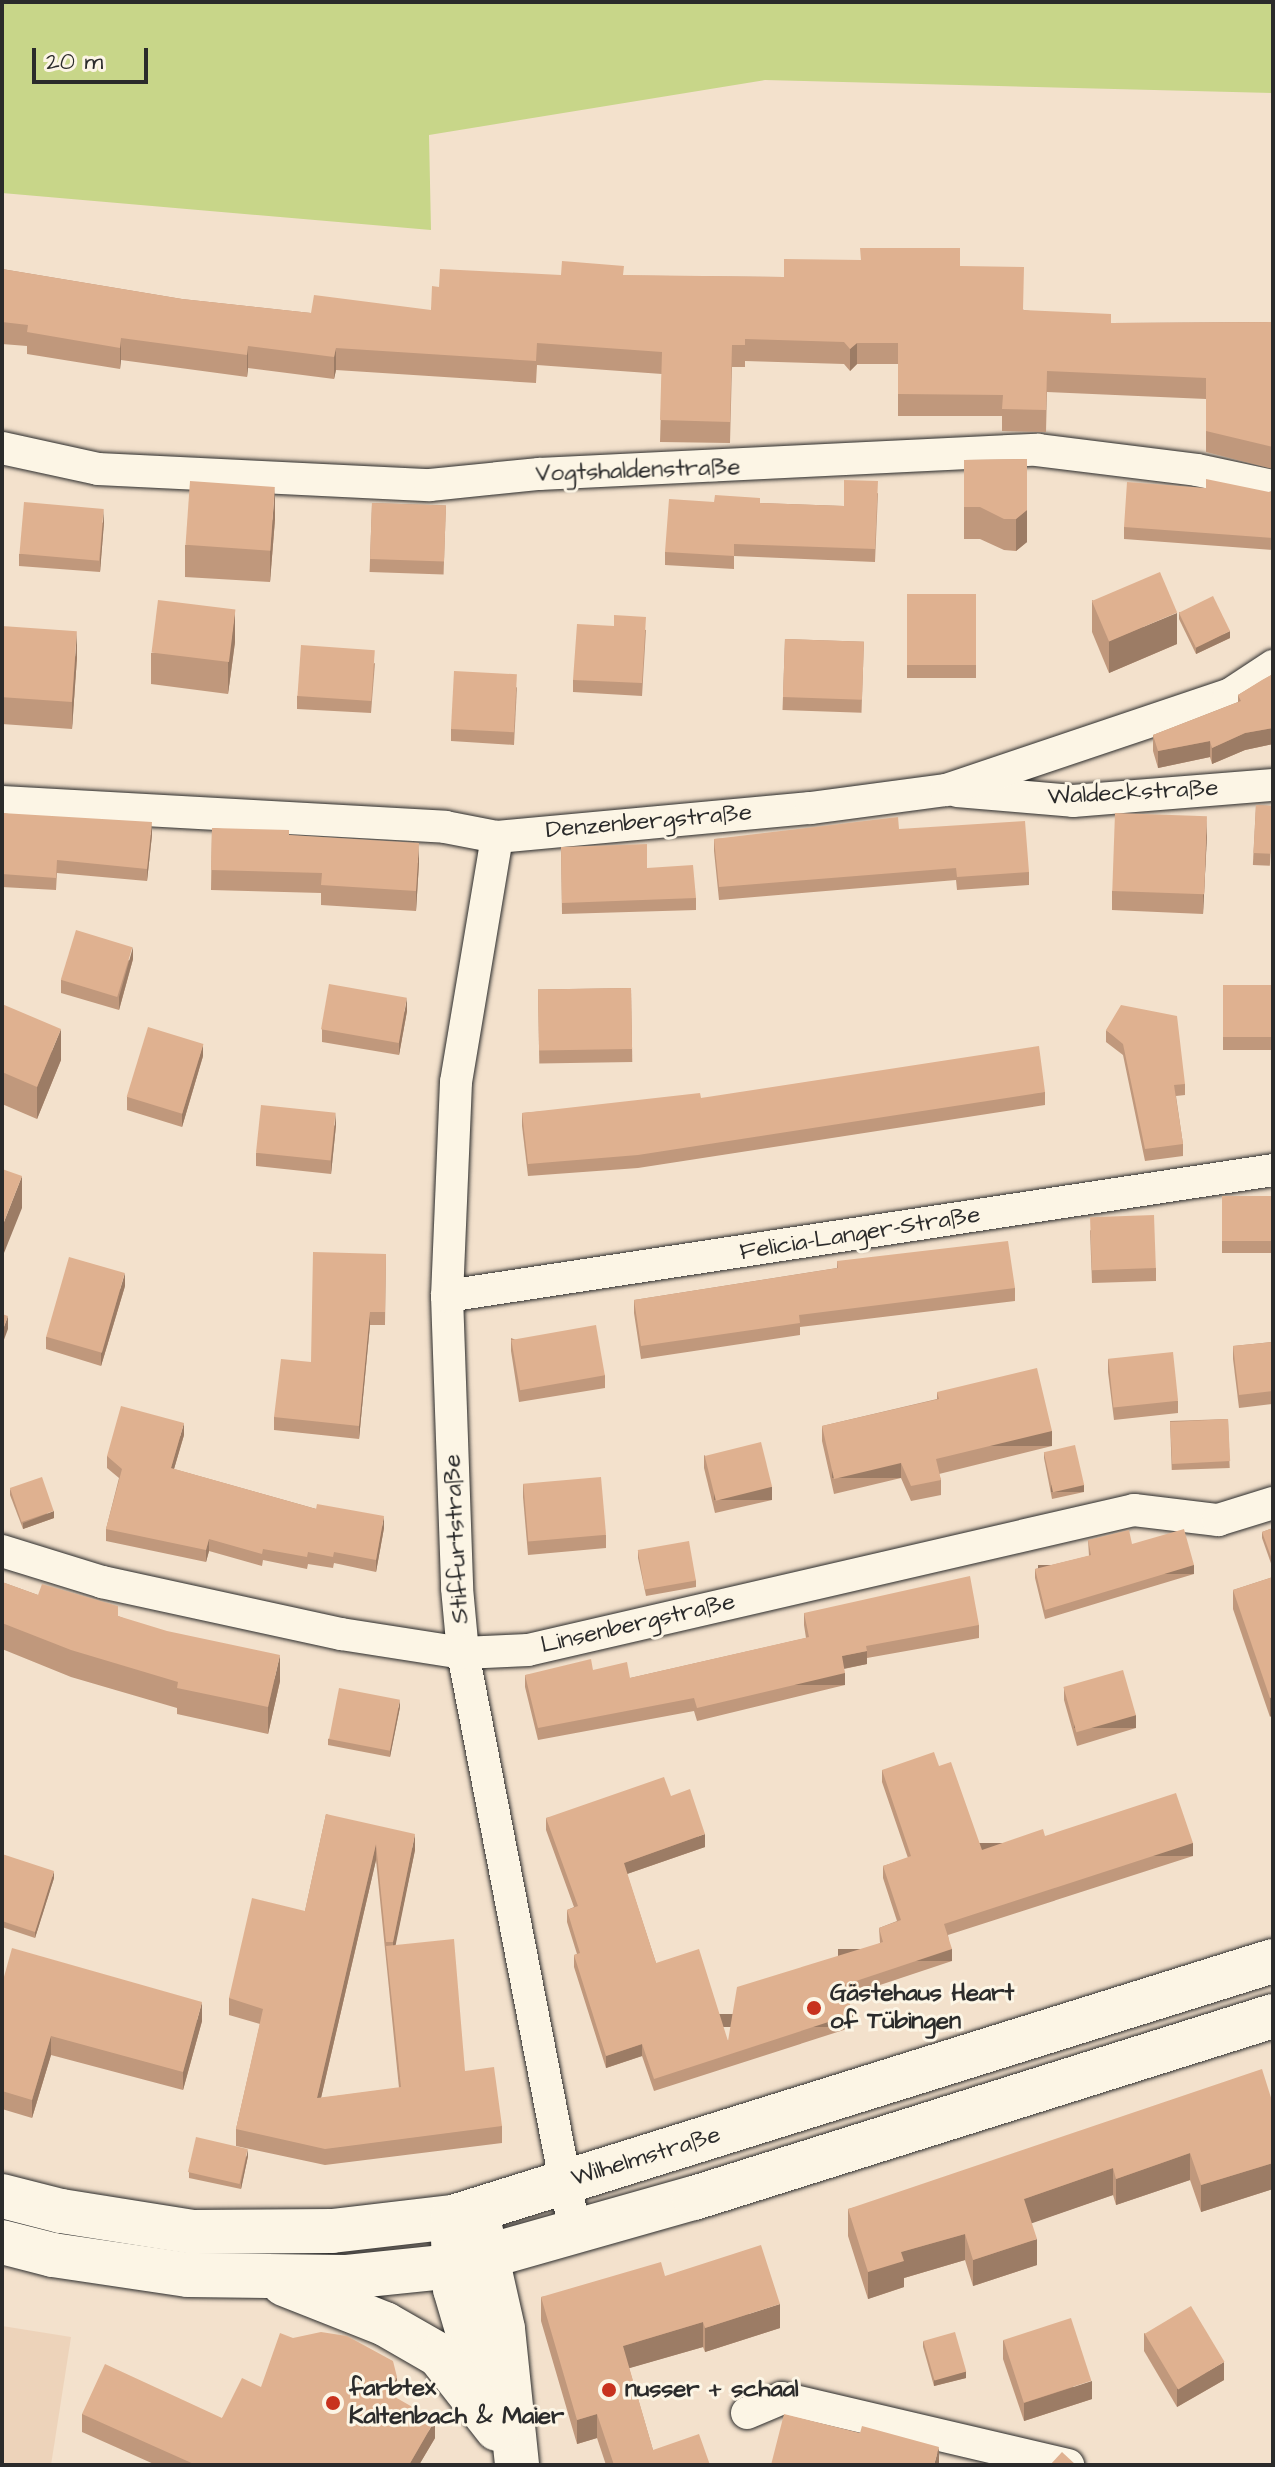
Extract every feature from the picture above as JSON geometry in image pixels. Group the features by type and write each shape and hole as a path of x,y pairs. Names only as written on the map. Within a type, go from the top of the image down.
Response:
{"main road":[{"name":"Wilhelmstraße","path":"2,2196 61,2211 194,2232 332,2231 461,2215 1273,1961"},
{"path":"2,2242 53,2255 188,2275 269,2279 472,2261 575,2233 1273,2016"},
{"path":"461,2215 508,2453"},
{"path":"269,2279 385,2324 439,2355 508,2453"}],"street":[{"name":"Vogtshaldenstraße","path":"2,448 98,469 430,485 539,474 1037,450 1197,470 1273,486"},
{"name":"Denzenbergstraße","path":"2,802 445,827 497,837 946,790 1229,695 1273,666"},
{"name":"Waldeckstraße","path":"946,790 1073,801 1273,785"},
{"name":"Stiffurtstraße","path":"497,837 456,1082 447,1296 463,1653 547,2107 575,2233"},
{"name":"Felicia-Langer-Straße","path":"447,1296 1273,1170"},
{"name":"Linsenbergstraße","path":"2,1551 117,1586 341,1634 463,1653 528,1650 1134,1510 1218,1520 1273,1503"},
{"path":"747,2413 782,2398 1068,2465"}],"shaded area":[{"path":"2,2326 71,2337 51,2465 2,2465"}],"green space":[{"path":"2,2 1273,2 1273,93 765,80 429,135 431,230 2,193"}],"building":[{"path":"860,248 960,248 960,266 1024,267 1023,310 1111,314 1111,323 1273,322 1273,447 1206,431 1206,378 1047,371 1046,410 1002,409 1003,395 898,394 898,343 857,343 850,349 844,342 745,339 745,345 732,345 730,422 660,420 662,352 537,343 536,361 336,348 334,357 248,346 247,355 121,338 120,348 27,332 28,325 2,322 2,269 182,299 311,313 314,295 431,310 432,286 439,287 440,269 561,275 562,261 624,266 623,275 784,277 784,259 861,260"},
{"path":"1027,459 1027,510 1016,519 1004,519 980,507 964,507 964,460"},
{"path":"1206,479 1273,491 1273,538 1124,527 1127,482 1206,488"},
{"path":"844,480 878,481 875,549 734,544 734,556 665,552 669,499 714,502 715,495 760,498 760,503 844,506"},
{"path":"190,481 275,487 270,551 186,545"},
{"path":"24,502 104,509 99,561 19,554"},
{"path":"372,503 446,506 444,562 370,559"},
{"path":"1160,572 1177,613 1109,641 1092,601"},
{"path":"907,594 976,594 976,665 907,665"},
{"path":"1213,596 1230,631 1196,648 1179,613"},
{"path":"158,600 235,610 229,662 152,653"},
{"path":"614,615 646,617 642,683 573,680 577,624 614,626"},
{"path":"2,626 77,631 72,702 2,697"},
{"path":"785,639 864,642 862,700 783,697"},
{"path":"301,645 375,650 371,701 297,696"},
{"path":"454,671 517,674 514,732 451,729"},
{"path":"1273,674 1273,728 1245,733 1212,748 1210,741 1158,751 1153,735 1241,701 1238,695"},
{"path":"1256,805 1273,806 1270,854 1253,853"},
{"path":"2,813 152,822 147,869 57,860 56,878 2,874"},
{"path":"1115,813 1207,816 1204,894 1112,891"},
{"path":"898,817 899,829 1025,821 1029,872 957,877 956,868 719,887 714,839"},
{"path":"212,828 289,830 289,835 419,843 416,891 321,885 322,873 211,870"},
{"path":"647,844 647,868 693,865 696,898 562,903 561,847"},
{"path":"76,930 132,947 117,997 61,980"},
{"path":"329,984 407,998 399,1043 321,1029"},
{"path":"1223,985 1273,985 1273,1037 1223,1037"},
{"path":"631,988 632,1049 539,1051 538,990"},
{"path":"2,1004 61,1029 37,1087 2,1072"},
{"path":"1121,1005 1177,1016 1185,1084 1174,1085 1183,1144 1145,1149 1123,1044 1106,1030"},
{"path":"148,1027 203,1044 182,1114 127,1097"},
{"path":"1039,1046 1045,1092 638,1155 528,1164 522,1113 700,1093 701,1098"},
{"path":"261,1105 336,1113 331,1161 256,1153"},
{"path":"2,1169 22,1176 2,1227"},
{"path":"1222,1196 1273,1196 1273,1241 1222,1241"},
{"path":"1154,1215 1156,1268 1092,1270 1090,1217"},
{"path":"1008,1241 1015,1288 799,1315 800,1323 641,1346 634,1300 838,1268 837,1261"},
{"path":"313,1252 386,1254 385,1312 370,1312 359,1426 274,1417 281,1359 311,1362"},
{"path":"69,1257 125,1273 102,1353 46,1337"},
{"path":"2,1314 8,1316 2,1332"},
{"path":"596,1325 605,1375 520,1390 511,1340"},
{"path":"1273,1342 1273,1391 1239,1395 1233,1346"},
{"path":"1173,1352 1178,1401 1113,1408 1108,1359"},
{"path":"1037,1368 1052,1431 936,1459 941,1480 911,1486 901,1463 834,1479 822,1426 939,1399 937,1392"},
{"path":"121,1406 184,1423 171,1468 316,1509 317,1504 384,1516 376,1560 334,1552 333,1557 308,1552 307,1557 263,1549 262,1554 209,1539 206,1550 106,1529 122,1469 107,1456"},
{"path":"1228,1419 1230,1461 1172,1464 1170,1422"},
{"path":"761,1442 772,1487 716,1501 705,1456"},
{"path":"1075,1445 1084,1485 1053,1492 1044,1452"},
{"path":"42,1477 54,1511 22,1522 10,1488"},
{"path":"601,1477 606,1535 528,1542 523,1484"},
{"path":"1273,1528 1273,1562 1262,1532"},
{"path":"1184,1529 1194,1565 1045,1610 1035,1569 1091,1555 1088,1540 1129,1530 1132,1544"},
{"path":"689,1541 696,1580 645,1589 638,1550"},
{"path":"970,1576 979,1625 866,1646 867,1651 842,1656 845,1673 697,1708 694,1698 538,1728 525,1675 591,1659 593,1670 627,1662 630,1678 809,1637 804,1613"},
{"path":"1273,1577 1273,1697 1270,1698 1233,1590"},
{"path":"2,1582 38,1595 42,1584 118,1606 118,1616 167,1631 280,1655 268,1707 177,1688 178,1682 71,1650 2,1623"},
{"path":"1123,1670 1136,1715 1076,1732 1063,1687"},
{"path":"339,1688 400,1700 390,1751 329,1739"},
{"path":"934,1752 939,1766 951,1762 982,1850 1043,1829 1045,1836 1176,1793 1193,1843 944,1924 952,1949 844,1985 853,2014 654,2079 642,2044 606,2056 574,1955 580,1953 567,1910 578,1906 546,1818 664,1777 671,1796 690,1789 705,1834 624,1863 656,1963 699,1949 728,2041 737,1987 883,1942 879,1928 901,1920 883,1866 911,1856 882,1770"},
{"path":"326,1814 415,1834 393,1942 386,1942 376,1844 317,2098 401,2087 386,1946 454,1939 465,2071 494,2067 502,2126 325,2149 236,2129 263,2009 229,1998 252,1898 305,1911"},
{"path":"2,1854 54,1871 35,1932 2,1921"},
{"path":"12,1948 202,2002 183,2072 51,2036 32,2100 2,2091 2,1984"},
{"path":"1262,2069 1273,2104 1273,2163 1201,2185 1190,2153 1116,2179 1113,2168 1024,2199 1037,2239 973,2260 965,2234 901,2252 904,2261 868,2272 848,2209"},
{"path":"196,2137 248,2149 240,2184 188,2172"},
{"path":"761,2245 780,2304 705,2328 703,2322 623,2346 653,2450 699,2434 710,2465 614,2465 597,2414 577,2420 541,2297 661,2262 665,2276"},
{"path":"1191,2306 1224,2362 1178,2390 1145,2334"},
{"path":"1071,2318 1091,2381 1024,2403 1003,2340"},
{"path":"321,2332 347,2336 393,2361 397,2377 388,2393 435,2420 409,2465 196,2465 82,2414 105,2364 222,2418 242,2378 261,2387 280,2333 293,2338"},
{"path":"955,2332 966,2371 935,2381 923,2341"},
{"path":"784,2414 860,2433 862,2426 939,2447 934,2465 771,2465"},
{"path":"1062,2452 1076,2465 1050,2465"}],"place":[{"name":"Gästehaus Heart of Tübingen","path":"814,2008"},
{"name":"nusser + schaal","path":"609,2390"},
{"name":"farbtex Kaltenbach & Maier","path":"333,2403"}]}
